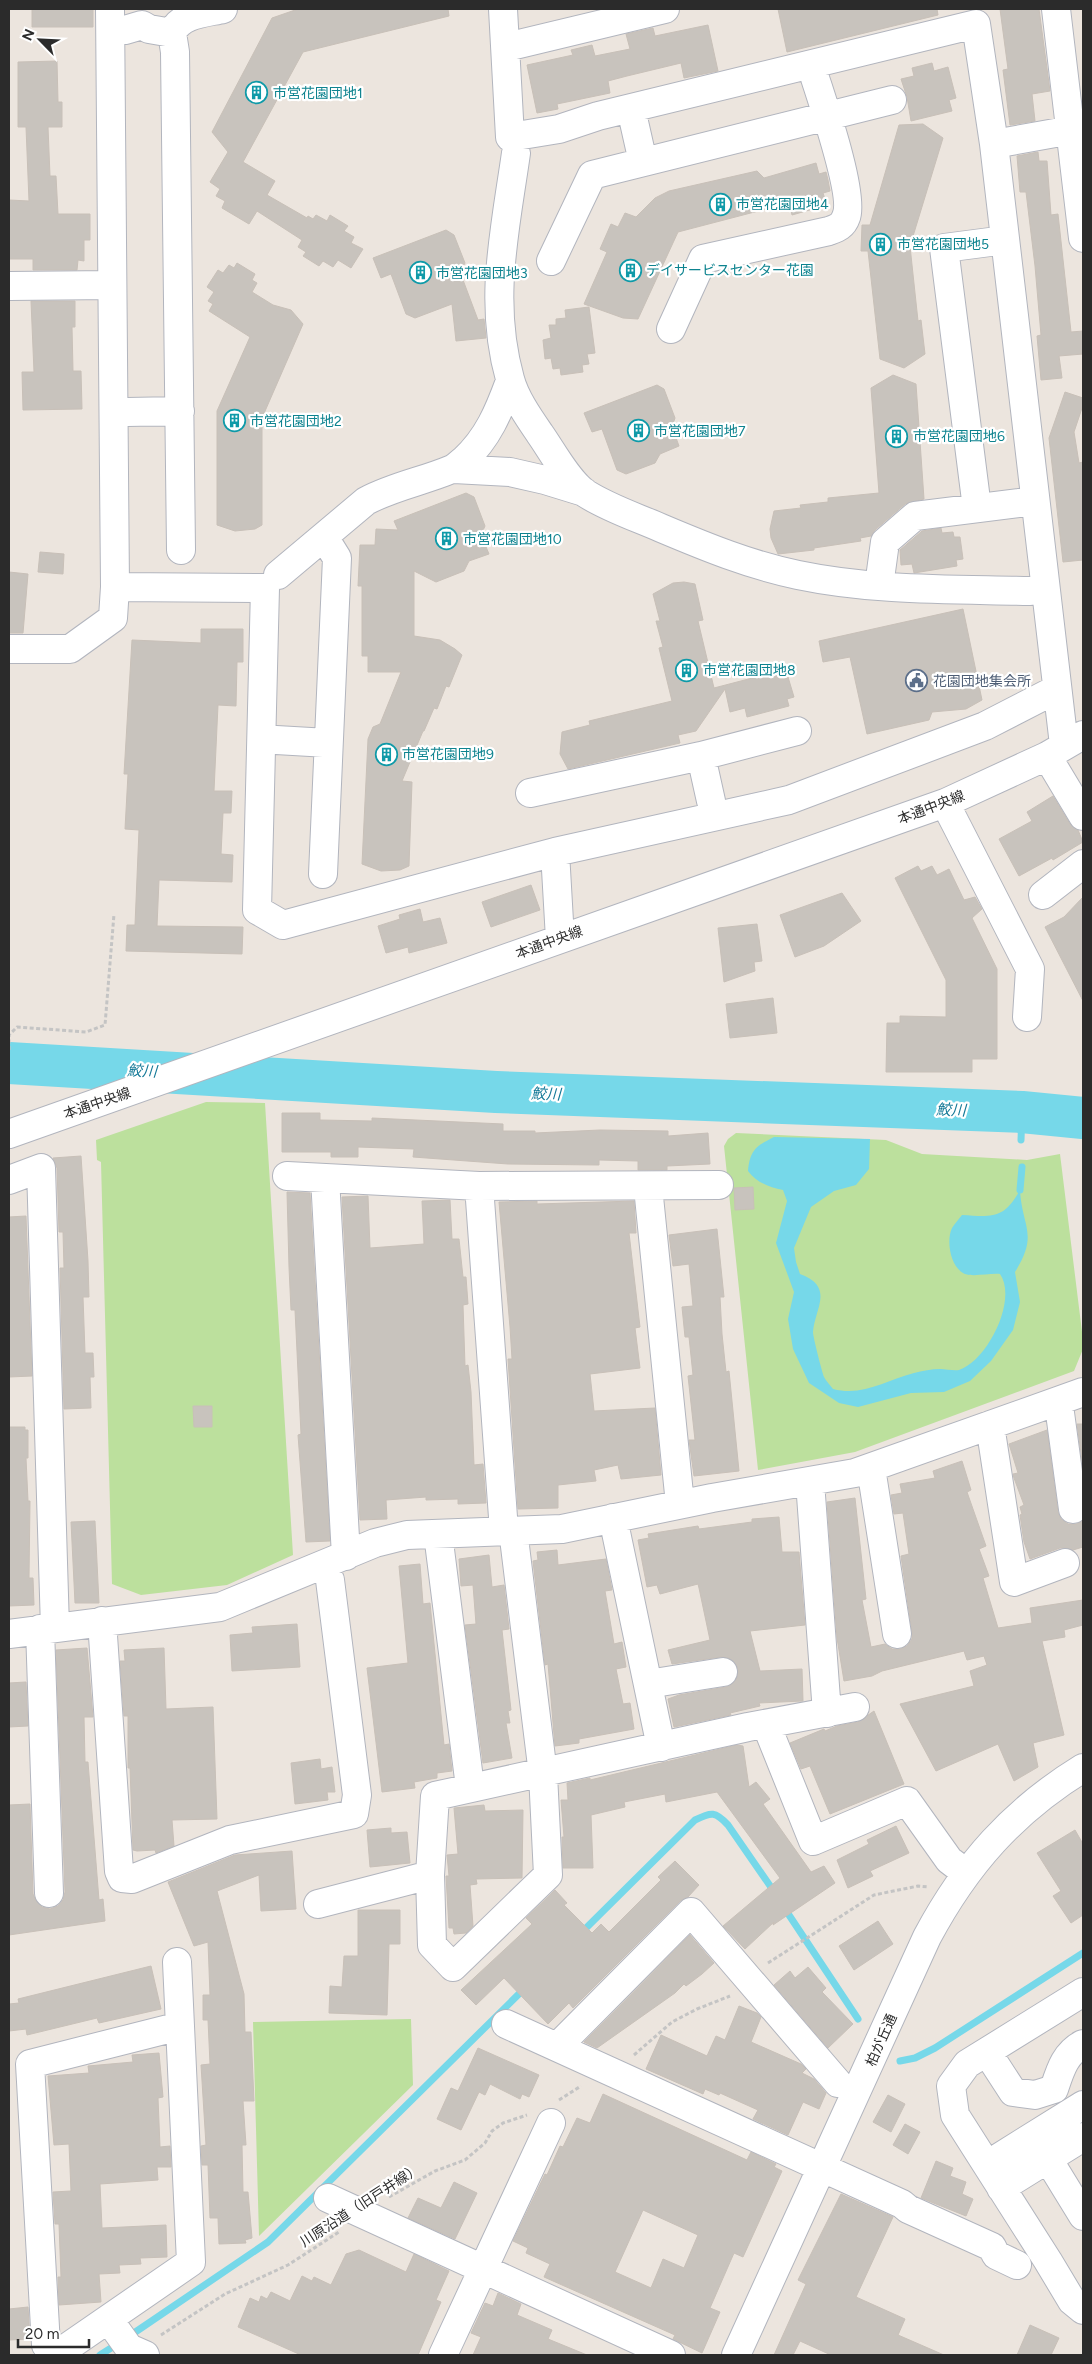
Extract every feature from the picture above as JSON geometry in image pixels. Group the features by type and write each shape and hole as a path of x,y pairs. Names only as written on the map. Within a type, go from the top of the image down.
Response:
{"street":[{"path":"181,550 175,52 172,33 176,23 184,19 223,9"},
{"path":"503,9 510,137 559,129 598,116 976,24 994,144 1057,689 1065,746 1083,816"},
{"path":"506,47 665,9"},
{"path":"1056,9 1077,130 1083,238"},
{"path":"9,649 70,649 113,618 115,587 112,285 117,19 142,25 149,29 172,33"},
{"path":"671,329 703,259 839,228 846,218 848,197 815,78"},
{"path":"551,261 592,175 892,100"},
{"path":"634,122 643,162"},
{"path":"994,144 1077,130"},
{"path":"516,153 498,282 500,327 510,381 529,417 560,464 584,492"},
{"path":"977,508 944,248 990,242"},
{"path":"9,286 112,285"},
{"path":"278,575 366,501 382,493 454,468 475,449 490,429 510,381"},
{"path":"127,412 180,411"},
{"path":"454,468 510,472 584,492 609,506 711,550 762,566 825,580 878,586 1030,591"},
{"path":"878,586 885,542 915,516 1035,501"},
{"path":"323,874 337,558 324,537"},
{"path":"115,587 265,588 257,910 275,922 284,925 555,852 789,800 985,726 1057,689"},
{"path":"530,792 700,756 797,731"},
{"path":"276,740 328,743"},
{"name":"本通中央線","path":"9,1134 944,803 1065,746"},
{"path":"700,756 711,801"},
{"path":"944,803 1030,969 1027,1017"},
{"path":"553,941 555,852"},
{"path":"1043,895 1083,864"},
{"path":"9,1180 41,1168 48,1628 49,1893"},
{"path":"287,1176 480,1186 648,1187 719,1185"},
{"path":"325,1178 346,1556"},
{"path":"480,1186 508,1531 544,1774 548,1875 454,1967 432,1945 430,1874 435,1796 470,1787 544,1774 748,1727 856,1707"},
{"path":"648,1187 680,1504"},
{"path":"9,1634 220,1607 375,1543 399,1537 562,1529 680,1504 810,1482 871,1468 1083,1392"},
{"path":"1060,1413 1073,1509"},
{"path":"990,1425 1014,1582 1065,1563"},
{"path":"871,1468 897,1634"},
{"path":"810,1482 827,1713"},
{"path":"613,1518 661,1747"},
{"path":"438,1534 470,1787"},
{"path":"102,1621 120,1871 122,1878 132,1879 230,1840 354,1814 357,1795 330,1580"},
{"path":"648,1684 723,1672"},
{"path":"766,1724 813,1841 907,1801 948,1860 966,1873"},
{"name":"柏が丘通","path":"736,2355 945,1903 991,1842 1015,1818 1038,1799 1083,1768"},
{"path":"318,1904 430,1874"},
{"path":"557,2047 691,1912 838,2083"},
{"path":"177,1962 180,2026 191,2262 126,2340 56,2355 46,2345 30,2064 180,2026"},
{"path":"1083,1992 967,2064 951,2086 955,2115 1072,2302 1083,2310"},
{"path":"506,2024 992,2247 996,2255 1017,2265"},
{"path":"987,2052 1013,2092 1035,2095 1054,2089 1062,2066 1073,2049 1083,2044"},
{"path":"987,2165 1083,2105"},
{"path":"443,2355 483,2268 548,2112"},
{"path":"1002,2188 1069,2148"},
{"path":"1069,2148 1083,2190"},
{"path":"1069,2148 1077,2220"},
{"path":"328,2198 671,2355"},
{"path":"1048,2261 1071,2278 1083,2278"}],"path":[{"path":"9,1050 9,1035 17,1027 86,1032 105,1025 114,914"},
{"name":"川原沿道（旧戸井線）","path":"126,2340 288,2266 380,2207 404,2187 435,2171 464,2160 476,2152 485,2143 492,2131 503,2123 517,2117 548,2112 607,2070 632,2058 672,2022 697,2009 737,1993 770,1961 874,1895 918,1886 933,1887"}],"green space":[{"path":"206,1102 265,1103 293,1555 227,1585 141,1595 112,1584 101,1162 97,1160 96,1140"},
{"path":"736,1133 886,1140 922,1154 1027,1160 1060,1154 1083,1340 1083,1349 1074,1371 855,1452 758,1470 724,1146 728,1139"},
{"path":"411,2019 413,2085 259,2236 253,2022"}],"water":[{"path":"774,1137 870,1139 869,1169 856,1185 834,1191 811,1207 794,1248 800,1274 811,1279 817,1285 820,1292 813,1335 824,1377 833,1389 854,1391 874,1387 924,1371 940,1369 959,1370 970,1364 980,1355 997,1328 1005,1299 1005,1285 1000,1274 969,1275 960,1271 951,1253 950,1233 962,1215 990,1216 997,1214 1009,1206 1020,1190 1028,1239 1022,1259 1015,1272 1020,1302 1013,1330 991,1361 970,1381 944,1392 911,1393 858,1407 839,1403 809,1383 793,1349 788,1319 794,1292 776,1243 787,1201 783,1190 764,1184 755,1179 748,1171 752,1153 758,1146"}],"building":[{"path":"32,9 93,9 93,27 32,27"},
{"name":"市営花園団地1","path":"298,9 448,9 449,16 303,52 243,162 275,181 267,195 307,218 308,216 313,219 316,215 327,221 330,215 348,226 344,231 354,237 351,243 363,249 351,268 338,260 333,267 323,261 319,266 303,256 306,252 298,247 302,240 257,211 249,224 222,208 225,201 216,196 220,189 210,182 228,152 212,132 272,18"},
{"path":"778,9 937,9 938,15 787,52"},
{"path":"1000,9 1039,9 1050,91 1032,94 1035,121 1010,125 1003,70 1008,69"},
{"path":"708,25 718,71 684,78 681,63 608,81 610,93 557,104 558,109 537,113 527,65 573,55 571,50 592,45 595,56 630,49 626,34 653,28 655,36"},
{"path":"57,61 58,102 62,102 62,127 48,127 50,176 56,176 58,214 90,214 90,240 84,240 84,261 78,260 77,270 33,270 33,259 9,259 9,200 29,201 26,127 18,127 18,62"},
{"path":"932,63 934,71 948,67 956,98 949,100 952,111 911,121 907,97 901,79 914,76 912,68"},
{"name":"市営花園団地5","path":"923,124 943,138 910,246 918,321 921,320 925,354 904,368 880,359 868,251 861,251 862,225 870,225 899,125"},
{"path":"1038,152 1039,161 1047,161 1051,215 1058,214 1071,332 1083,331 1083,354 1059,356 1062,378 1041,380 1037,336 1041,335 1035,266 1026,192 1020,192 1017,156"},
{"path":"816,163 819,174 826,172 830,191 823,193 827,205 792,215 789,203 678,232 638,319 623,318 584,304 607,252 600,249 611,224 618,227 625,213 636,217 655,198 669,191 757,171 764,178"},
{"name":"市営花園団地3","path":"446,230 454,235 465,263 460,272 478,320 484,319 486,338 456,341 452,304 415,318 406,314 391,274 381,278 373,258"},
{"name":"市営花園団地2","path":"237,263 255,274 252,280 257,283 252,292 273,305 291,310 303,324 262,418 262,525 255,529 235,531 217,525 217,411 250,337 209,311 213,304 208,301 214,292 207,287 218,270 223,273 229,265 234,268"},
{"path":"31,301 75,301 75,327 72,327 73,371 81,371 82,409 23,410 22,372 34,372"},
{"path":"589,307 595,353 587,354 589,364 582,365 583,372 561,375 560,368 553,369 551,358 545,359 543,340 551,338 549,325 556,325 556,319 566,318 565,310"},
{"name":"市営花園団地6","path":"893,375 916,384 924,499 905,504 875,530 871,536 860,538 861,541 814,548 814,550 778,554 771,538 770,529 774,511 801,508 800,505 828,502 828,498 879,493 871,388"},
{"name":"市営花園団地7","path":"657,385 664,389 675,418 672,427 679,446 660,454 655,463 626,474 617,470 602,429 592,432 584,413"},
{"path":"1065,392 1083,398 1083,405 1074,432 1079,463 1083,462 1083,560 1063,562 1049,438"},
{"path":"466,493 474,497 485,526 481,535 489,554 469,561 464,571 436,582 414,571 414,636 440,640 462,655 449,687 446,686 437,709 434,708 423,731 402,781 412,782 409,866 400,870 381,871 362,864 368,739 373,727 380,724 401,672 368,672 368,656 362,656 362,586 358,586 360,545 375,545 376,529 398,530 394,521"},
{"path":"941,528 942,533 953,532 954,537 960,537 963,559 956,560 957,566 914,573 912,564 901,565 900,550 922,531"},
{"path":"40,552 64,554 63,574 38,572"},
{"path":"9,572 28,574 23,633 9,633"},
{"name":"市営花園団地8","path":"673,583 695,584 703,620 698,621 714,688 760,676 758,670 779,664 783,679 788,677 794,697 787,699 789,706 747,717 745,708 730,712 725,689 696,731 678,735 680,743 568,769 560,754 562,732 590,725 589,721 672,701 659,648 663,647 656,621 660,621 653,594"},
{"name":"花園団地集会所","path":"963,609 982,700 966,709 932,712 929,720 867,734 850,657 823,662 819,641"},
{"path":"201,629 243,629 243,662 237,662 236,706 218,705 214,791 232,791 231,813 223,813 221,854 233,855 232,882 159,880 157,926 243,927 242,954 126,951 127,925 135,925 139,830 125,829 128,774 124,774 132,640 201,643"},
{"path":"1053,796 1070,824 1078,830 1083,842 1053,860 1052,858 1019,876 999,839 1032,821 1027,812"},
{"path":"918,866 921,871 932,866 937,875 949,869 964,900 975,897 982,909 972,918 997,969 997,1059 972,1059 972,1072 886,1072 887,1023 900,1023 900,1016 946,1017 946,980 895,878"},
{"path":"531,885 540,910 491,927 482,902"},
{"path":"842,893 861,921 824,946 795,957 780,915"},
{"path":"1083,897 1083,1001 1045,927 1064,917"},
{"path":"420,909 423,922 440,918 447,943 409,953 408,947 386,953 378,926 400,919 399,915"},
{"path":"757,924 762,961 754,962 755,971 724,982 718,928"},
{"path":"773,998 777,1033 730,1038 726,1004"},
{"path":"282,1113 320,1113 320,1120 372,1121 372,1118 503,1124 503,1131 535,1131 535,1133 600,1130 668,1131 668,1136 708,1133 710,1164 667,1166 667,1170 638,1170 638,1161 599,1160 599,1165 508,1164 413,1157 414,1149 358,1147 358,1157 331,1157 331,1152 282,1152"},
{"path":"81,1156 89,1297 83,1297 85,1353 93,1353 94,1377 90,1377 91,1408 64,1409 60,1268 64,1268 63,1232 59,1232 57,1168 53,1158"},
{"path":"753,1187 754,1209 735,1210 734,1188"},
{"path":"287,1192 310,1193 330,1541 306,1542 298,1435 301,1434 295,1310 291,1310"},
{"path":"368,1196 370,1248 424,1244 422,1201 450,1200 452,1239 459,1239 463,1277 466,1277 468,1304 463,1305 465,1366 468,1365 471,1392 474,1465 483,1464 486,1503 458,1504 458,1499 426,1500 426,1497 386,1500 387,1519 360,1520 342,1197"},
{"path":"537,1201 537,1204 634,1201 636,1233 629,1233 640,1327 635,1328 640,1368 590,1374 594,1411 655,1408 661,1475 621,1479 618,1465 594,1470 596,1481 558,1485 558,1508 518,1509 508,1359 512,1359 499,1202"},
{"path":"26,1216 32,1376 9,1377 9,1217"},
{"path":"717,1229 724,1297 720,1297 722,1334 726,1372 729,1371 739,1471 694,1476 689,1440 695,1440 688,1376 693,1375 689,1337 685,1337 682,1307 693,1306 689,1264 673,1266 669,1235"},
{"path":"193,1406 212,1406 212,1427 194,1427"},
{"path":"1077,1424 1083,1424 1083,1468"},
{"path":"9,1427 25,1427 25,1430 28,1430 28,1458 26,1458 28,1501 30,1501 29,1578 33,1578 34,1605 9,1606"},
{"path":"1047,1430 1058,1512 1061,1519 1068,1524 1076,1524 1083,1521 1083,1547 1073,1550 1060,1548 1030,1559 1024,1542 1020,1515 1022,1514 1020,1507 1024,1505 1013,1474 1018,1473 1009,1444"},
{"path":"962,1461 971,1490 967,1492 986,1546 979,1549 989,1576 983,1578 998,1628 1032,1623 1030,1608 1083,1600 1083,1625 1064,1630 1065,1637 1042,1641 1064,1735 1033,1743 1038,1767 1014,1781 998,1744 936,1771 900,1704 974,1686 970,1671 987,1665 984,1656 967,1660 964,1651 882,1671 872,1676 844,1681 837,1638 827,1502 855,1498 866,1599 862,1600 871,1647 885,1644 892,1649 900,1649 907,1646 912,1639 901,1556 909,1554 903,1513 894,1514 891,1495 902,1493 900,1484 935,1478 933,1471"},
{"path":"779,1517 782,1552 799,1552 805,1625 750,1631 760,1671 802,1669 803,1701 759,1703 760,1706 730,1713 731,1715 674,1727 668,1699 679,1695 726,1687 737,1678 738,1669 729,1658 721,1657 672,1664 668,1650 710,1640 698,1584 660,1594 657,1585 647,1587 638,1540 649,1538 648,1534 698,1526 699,1529 752,1522 752,1519"},
{"path":"95,1521 99,1603 75,1603 71,1522"},
{"path":"557,1550 558,1565 606,1559 612,1590 605,1591 614,1644 622,1642 626,1667 616,1669 623,1704 630,1703 634,1729 579,1739 579,1743 555,1746 548,1664 545,1665 533,1561 538,1560 537,1552"},
{"path":"489,1555 492,1587 504,1585 509,1629 502,1630 511,1710 508,1711 510,1723 506,1723 512,1758 483,1763 465,1625 476,1624 473,1585 461,1586 459,1559"},
{"path":"420,1564 423,1604 430,1603 444,1745 449,1744 452,1771 437,1773 437,1778 414,1782 415,1788 382,1792 367,1668 408,1663 399,1566"},
{"path":"297,1624 300,1667 232,1671 230,1635 253,1633 252,1627"},
{"path":"87,1648 93,1717 84,1717 85,1762 88,1762 99,1900 103,1899 105,1921 9,1935 9,1805 30,1804 33,1894 36,1901 42,1907 50,1909 58,1906 63,1900 65,1892 56,1650"},
{"path":"164,1648 166,1709 213,1707 217,1819 172,1820 174,1846 156,1853 155,1850 133,1850 130,1768 128,1768 128,1716 124,1716 120,1661 125,1661 124,1650"},
{"path":"26,1682 28,1726 9,1727 9,1683"},
{"path":"874,1711 904,1784 830,1814 810,1766 801,1769 790,1743 824,1729 825,1731 837,1726 858,1722"},
{"path":"737,1745 743,1746 749,1787 756,1782 770,1799 763,1804 811,1872 824,1866 835,1883 773,1925 774,1922 745,1949 723,1926 780,1878 717,1792 666,1802 665,1794 624,1802 625,1807 591,1815 593,1868 563,1868 562,1837 564,1837 561,1800 568,1800 567,1783 590,1778 590,1780"},
{"path":"320,1759 321,1769 332,1767 335,1792 327,1792 328,1800 295,1804 291,1763"},
{"path":"484,1805 485,1811 523,1810 522,1878 476,1879 477,1884 470,1885 473,1926 466,1933 454,1934 453,1928 449,1928 446,1876 449,1876 447,1855 458,1854 454,1808"},
{"path":"896,1826 909,1853 870,1871 873,1876 848,1888 837,1860 869,1844 867,1840"},
{"path":"391,1828 391,1833 407,1832 410,1863 370,1867 367,1830"},
{"path":"1075,1830 1083,1844 1083,1915 1071,1923 1053,1896 1061,1891 1037,1853"},
{"path":"292,1851 296,1909 261,1911 259,1875 217,1891 244,1994 245,2032 251,2032 254,2101 243,2101 246,2145 242,2145 243,2192 248,2192 252,2238 245,2240 246,2243 219,2244 218,2218 210,2218 208,2165 202,2165 201,2146 206,2145 201,2065 210,2064 208,2020 203,2020 203,1995 210,1995 208,1942 194,1946 168,1882 235,1855"},
{"path":"675,1861 699,1885 688,1897 680,1901 573,2008 569,2003 548,2024 504,1978 476,2005 461,1990 532,1924 526,1918 555,1890 567,1903 564,1905 592,1933 601,1924 609,1932 661,1880 658,1877"},
{"path":"358,1910 400,1910 400,1944 389,1944 387,2015 329,2013 330,1986 342,1987 344,1956 358,1956"},
{"path":"878,1921 893,1944 854,1970 839,1946"},
{"path":"690,1935 714,1963 686,1986 684,1984 675,1993 597,2048 584,2042"},
{"path":"151,1966 161,2009 99,2023 97,2018 27,2035 26,2029 9,2031 9,2004 19,2003 18,1999"},
{"path":"808,1967 826,1988 822,1992 853,2024 828,2048 774,1985 790,1971 795,1978"},
{"path":"739,2006 757,2013 761,2017 751,2042 801,2064 806,2069 802,2073 814,2079 826,2093 819,2109 803,2102 788,2135 753,2119 758,2110 720,2093 719,2095 705,2089 703,2094 646,2069 661,2035 707,2056 716,2036 725,2040"},
{"path":"478,2048 539,2075 529,2097 522,2094 520,2099 490,2084 485,2095 479,2092 461,2130 437,2119 451,2088 458,2091"},
{"path":"159,2053 163,2097 158,2098 160,2147 170,2146 171,2167 157,2167 158,2180 100,2184 102,2228 166,2225 167,2257 140,2258 141,2264 119,2265 120,2273 99,2274 101,2302 59,2305 58,2277 61,2277 59,2224 55,2224 53,2192 71,2191 69,2144 54,2145 48,2076 89,2073 88,2066 133,2062 132,2055"},
{"path":"603,2094 747,2160 751,2152 776,2164 774,2167 782,2171 743,2257 734,2253 710,2308 720,2312 702,2353 673,2339 675,2335 544,2277 550,2264 526,2253 528,2248 513,2241 545,2174 547,2175 560,2146 563,2147 577,2118 590,2123","holes":["643,2210 698,2235 684,2268 663,2259 651,2288 615,2272"]},
{"path":"888,2095 905,2104 891,2132 873,2122"},
{"path":"905,2124 920,2132 908,2154 893,2145"},
{"path":"936,2161 953,2168 950,2176 966,2182 962,2194 973,2199 966,2216 921,2198"},
{"path":"454,2182 477,2193 455,2239 408,2218 418,2198 441,2208"},
{"path":"841,2194 893,2217 856,2297 905,2319 898,2335 944,2355 831,2355 800,2341 793,2355 774,2355 806,2284 798,2280"},
{"path":"359,2250 406,2272 414,2254 449,2271 436,2300 441,2302 418,2355 301,2355 238,2327 250,2298 259,2302 261,2296 267,2299 271,2292 290,2301 302,2276 312,2281 314,2277 331,2285 346,2254"},
{"path":"498,2293 521,2304 517,2315 552,2330 548,2339 587,2355 473,2355 481,2337 471,2333 485,2303 493,2306"},
{"path":"28,2307 30,2339 9,2340 9,2309"},
{"path":"1030,2325 1059,2338 1051,2355 1017,2355"}],"waterway":[{"name":"鮫川","path":"9,1063 496,1092 1022,1112 1083,1118"},
{"path":"1021,1140 1022,1112"},
{"path":"1020,1190 1022,1167"},
{"path":"580,1934 695,1820 709,1814 720,1817 728,1825 775,1893"},
{"path":"783,1906 858,2019"},
{"path":"900,2061 915,2058 935,2048 1083,1953"},
{"path":"128,2337 268,2242 526,1987"},
{"path":"100,2355 119,2343"}],"place":[{"name":"市営花園団地1","path":"257,93"},
{"name":"市営花園団地4","path":"720,204"},
{"name":"市営花園団地5","path":"881,244"},
{"name":"デイサービスセンター花園","path":"630,270"},
{"name":"市営花園団地3","path":"420,273"},
{"name":"市営花園団地2","path":"234,421"},
{"name":"市営花園団地7","path":"638,431"},
{"name":"市営花園団地6","path":"897,436"},
{"name":"市営花園団地10","path":"447,539"},
{"name":"市営花園団地8","path":"687,670"},
{"name":"花園団地集会所","path":"917,681"},
{"name":"市営花園団地9","path":"386,754"}]}
